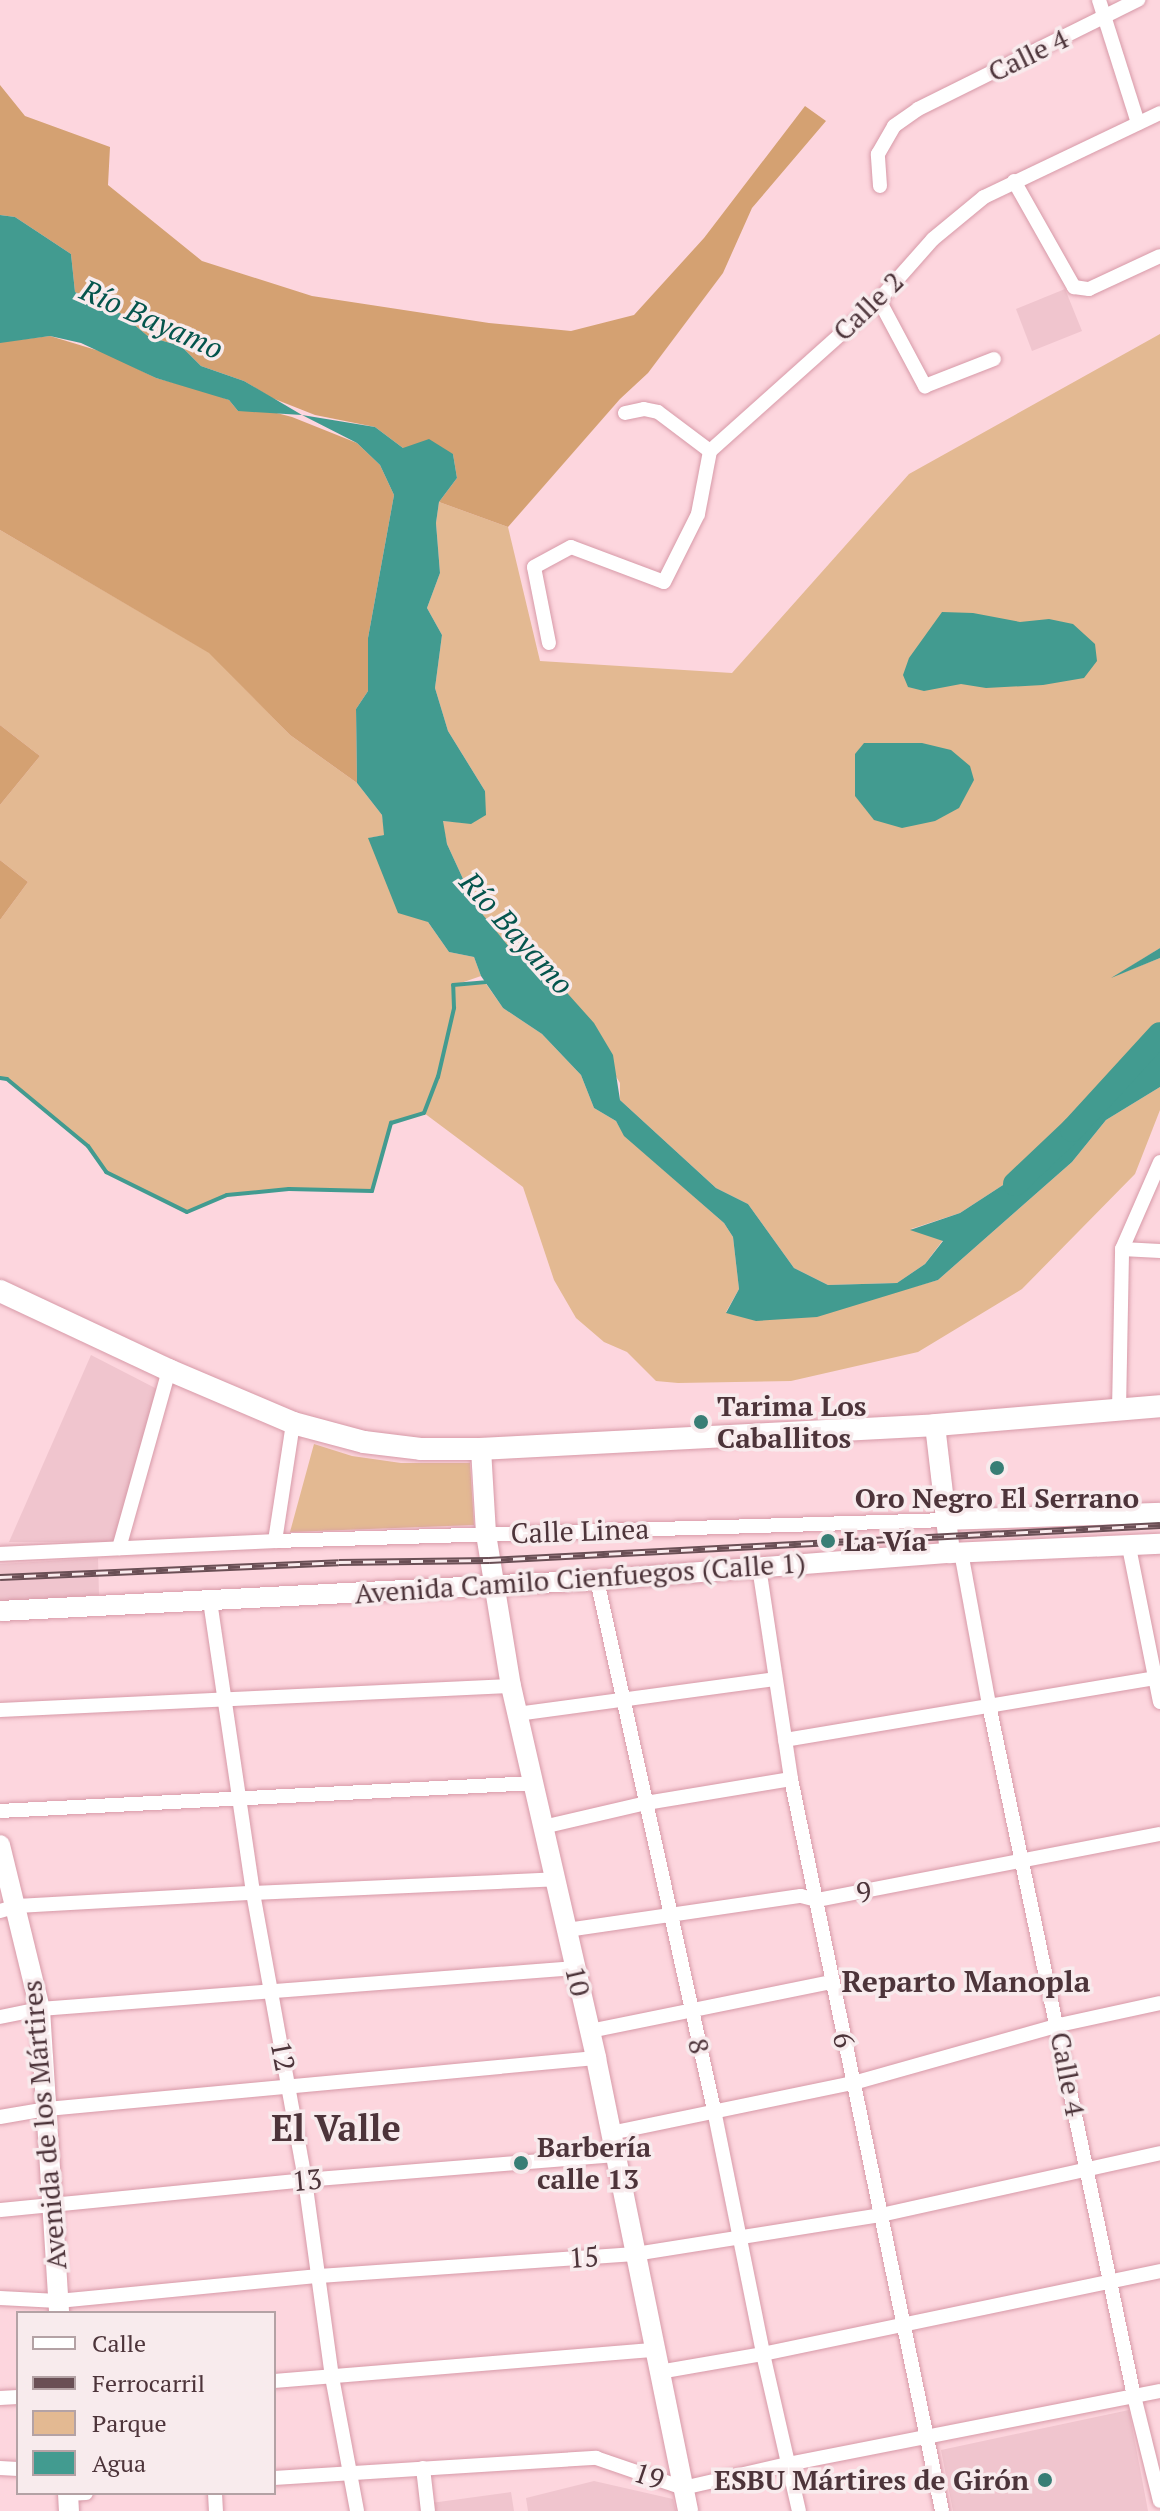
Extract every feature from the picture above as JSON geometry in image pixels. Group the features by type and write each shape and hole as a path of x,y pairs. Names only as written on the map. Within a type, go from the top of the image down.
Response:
{"main road":[{"path":"0,1291 169,1370 293,1423 364,1442 421,1449 481,1449 935,1425 1160,1406"}],"street":[{"path":"1099,0 1138,123"},
{"name":"Calle 4","path":"880,186 878,154 883,139 894,126 918,109 1138,0"},
{"name":"Calle 2","path":"710,451 879,300 959,216 1014,181 1160,113"},
{"path":"1014,181 1074,287 1089,289 1160,256"},
{"path":"879,300 925,386 994,359"},
{"path":"549,643 534,567 571,547 664,582 698,514 710,451 658,412 644,409 625,413"},
{"path":"1119,1410 1122,1249 1160,1162"},
{"path":"1122,1249 1160,1251"},
{"path":"119,1548 169,1370"},
{"path":"275,1541 293,1423"},
{"name":"Calle 4","path":"935,1425 946,1520 956,1552 1024,1863 1134,2396 1160,2501"},
{"name":"10","path":"481,1449 486,1534 511,1686 596,2058 688,2511"},
{"name":"Calle Linea","path":"0,1554 275,1541 1160,1513"},
{"name":"Avenida Camilo Cienfuegos (Calle 1)","path":"0,1611 597,1580 956,1552 1160,1544"},
{"path":"1129,1547 1158,1677 1160,1702"},
{"name":"6","path":"759,1567 791,1779 831,1982 906,2324 942,2511"},
{"name":"8","path":"597,1580 799,2511"},
{"name":"12","path":"210,1601 253,1893 305,2180 332,2377 357,2511"},
{"path":"785,1740 1158,1677"},
{"path":"517,1714 775,1679"},
{"path":"0,1710 224,1702 511,1686"},
{"path":"543,1827 646,1803 791,1779"},
{"path":"0,1811 534,1783"},
{"name":"9","path":"567,1930 801,1896 817,1900 1024,1863 1160,1834"},
{"name":"Avenida de los Mártires","path":"0,1845 8,1909 40,2009 59,2307"},
{"path":"8,1909 253,1893 556,1879"},
{"path":"0,2017 40,2009 575,1968"},
{"path":"590,2031 831,1982"},
{"path":"611,2133 853,2083 1059,2025 1160,2003"},
{"path":"0,2117 47,2109 288,2085 596,2058"},
{"name":"15","path":"0,2298 59,2307 319,2276 635,2254 881,2215 1160,2153"},
{"name":"13","path":"0,2210 305,2180 615,2155"},
{"path":"659,2372 763,2354 1160,2271"},
{"path":"276,2381 655,2350"},
{"name":"19","path":"276,2478 596,2458 683,2488 788,2464 1160,2391"},
{"path":"423,2468 428,2511"}],"shaded area":[{"path":"0,85 25,116 110,147 108,185 202,261 312,296 489,323 571,331 634,315 704,238 805,106 826,121 752,208 723,273 648,373 620,399 508,527 439,502 457,478 453,454 403,448 375,427 315,415 272,398 244,381 201,366 181,346 149,337 120,313 75,292 71,254 15,217 0,215"},
{"path":"1065,289 1082,331 1032,351 1016,309"},
{"path":"50,336 106,353 156,378 229,400 238,411 269,411 292,417 357,443 380,465 394,495 368,638 368,691 356,709 357,783 290,735 209,653 0,530 0,342"},
{"path":"0,725 40,756 0,805"},
{"path":"0,860 28,882 0,920"},
{"path":"91,1355 159,1390 119,1542 9,1542"},
{"path":"98,1558 99,1595 0,1602 0,1564"},
{"name":"ESBU Mártires de Girón","path":"1129,2410 1148,2511 953,2511 941,2450"},
{"path":"594,2481 673,2499 676,2511 528,2511 526,2498"},
{"path":"511,2492 514,2511 432,2511 431,2503"}],"green space":[{"path":"1160,334 1160,948 1117,975 1160,958 1160,1047 1149,1063 1072,1140 960,1213 911,1229 943,1240 925,1264 897,1283 828,1285 794,1268 748,1204 716,1188 620,1100 620,1083 560,985 509,948 475,905 447,844 442,821 471,823 485,791 448,731 435,688 442,635 427,608 440,573 436,523 439,502 508,527 540,661 732,673 909,474"},
{"path":"0,530 210,653 290,735 357,783 382,815 385,835 369,838 449,952 474,957 481,976 458,984 484,981 503,1008 542,1034 581,1075 594,1108 616,1121 625,1136 724,1223 733,1237 739,1289 726,1312 878,1297 938,1280 1072,1162 1106,1120 1160,1087 1160,1110 1135,1174 1022,1289 918,1352 791,1381 678,1383 656,1381 627,1352 604,1342 576,1318 554,1280 523,1187 424,1113 391,1124 372,1191 289,1189 227,1195 187,1212 106,1172 88,1146 7,1079 0,1078 0,920 28,882 0,860 0,805 40,756 0,725"},
{"path":"314,1444 352,1456 401,1463 470,1463 474,1525 290,1532"}],"water":[{"path":"0,215 15,217 71,254 75,292 120,313 149,337 181,346 201,366 244,381 302,415 238,411 229,400 156,378 81,343 50,336 0,343"},
{"path":"302,415 375,427 403,448 429,439 453,454 457,478 439,502 436,523 440,573 427,608 442,635 435,688 448,731 485,791 486,815 471,824 443,821 447,844 475,905 509,947 560,985 594,1023 613,1055 620,1100 716,1188 748,1204 794,1268 828,1285 897,1283 925,1264 943,1241 910,1230 960,1213 1072,1140 1160,1047 1160,1087 1106,1120 1072,1162 938,1280 817,1317 756,1321 726,1313 739,1289 733,1237 724,1223 624,1136 616,1121 594,1108 581,1075 542,1034 503,1008 481,976 474,957 449,952 428,922 398,913 368,838 384,835 382,815 357,783 356,709 368,691 368,638 394,495 380,465 357,443"},
{"path":"942,612 973,613 1020,622 1049,619 1073,624 1095,644 1097,661 1084,678 1043,685 986,688 961,684 924,691 908,687 903,675 909,658"},
{"path":"864,743 922,743 951,750 970,766 974,780 959,808 935,821 902,828 874,820 855,796 855,754"},
{"path":"1160,948 1160,958 1111,978"}],"waterway":[{"path":"0,1078 7,1079 88,1146 106,1172 187,1212 227,1195 289,1189 372,1191 391,1123 424,1113 438,1077 454,1008 453,985 486,982"},
{"name":"Río Bayamo","path":"1015,1184 1072,1130 1160,1034"}],"railway":[{"path":"0,1577 339,1562 489,1560 1160,1525"}],"place":[{"name":"Tarima Los Caballitos","path":"701,1422"},
{"name":"Oro Negro El Serrano","path":"997,1468"},
{"name":"La Vía","path":"828,1541"},
{"name":"Barbería calle 13","path":"521,2163"},
{"name":"ESBU Mártires de Girón","path":"1045,2480"}],"district":[{"name":"Reparto Manopla","path":"966,1981"},
{"name":"El Valle","path":"336,2128"}]}
